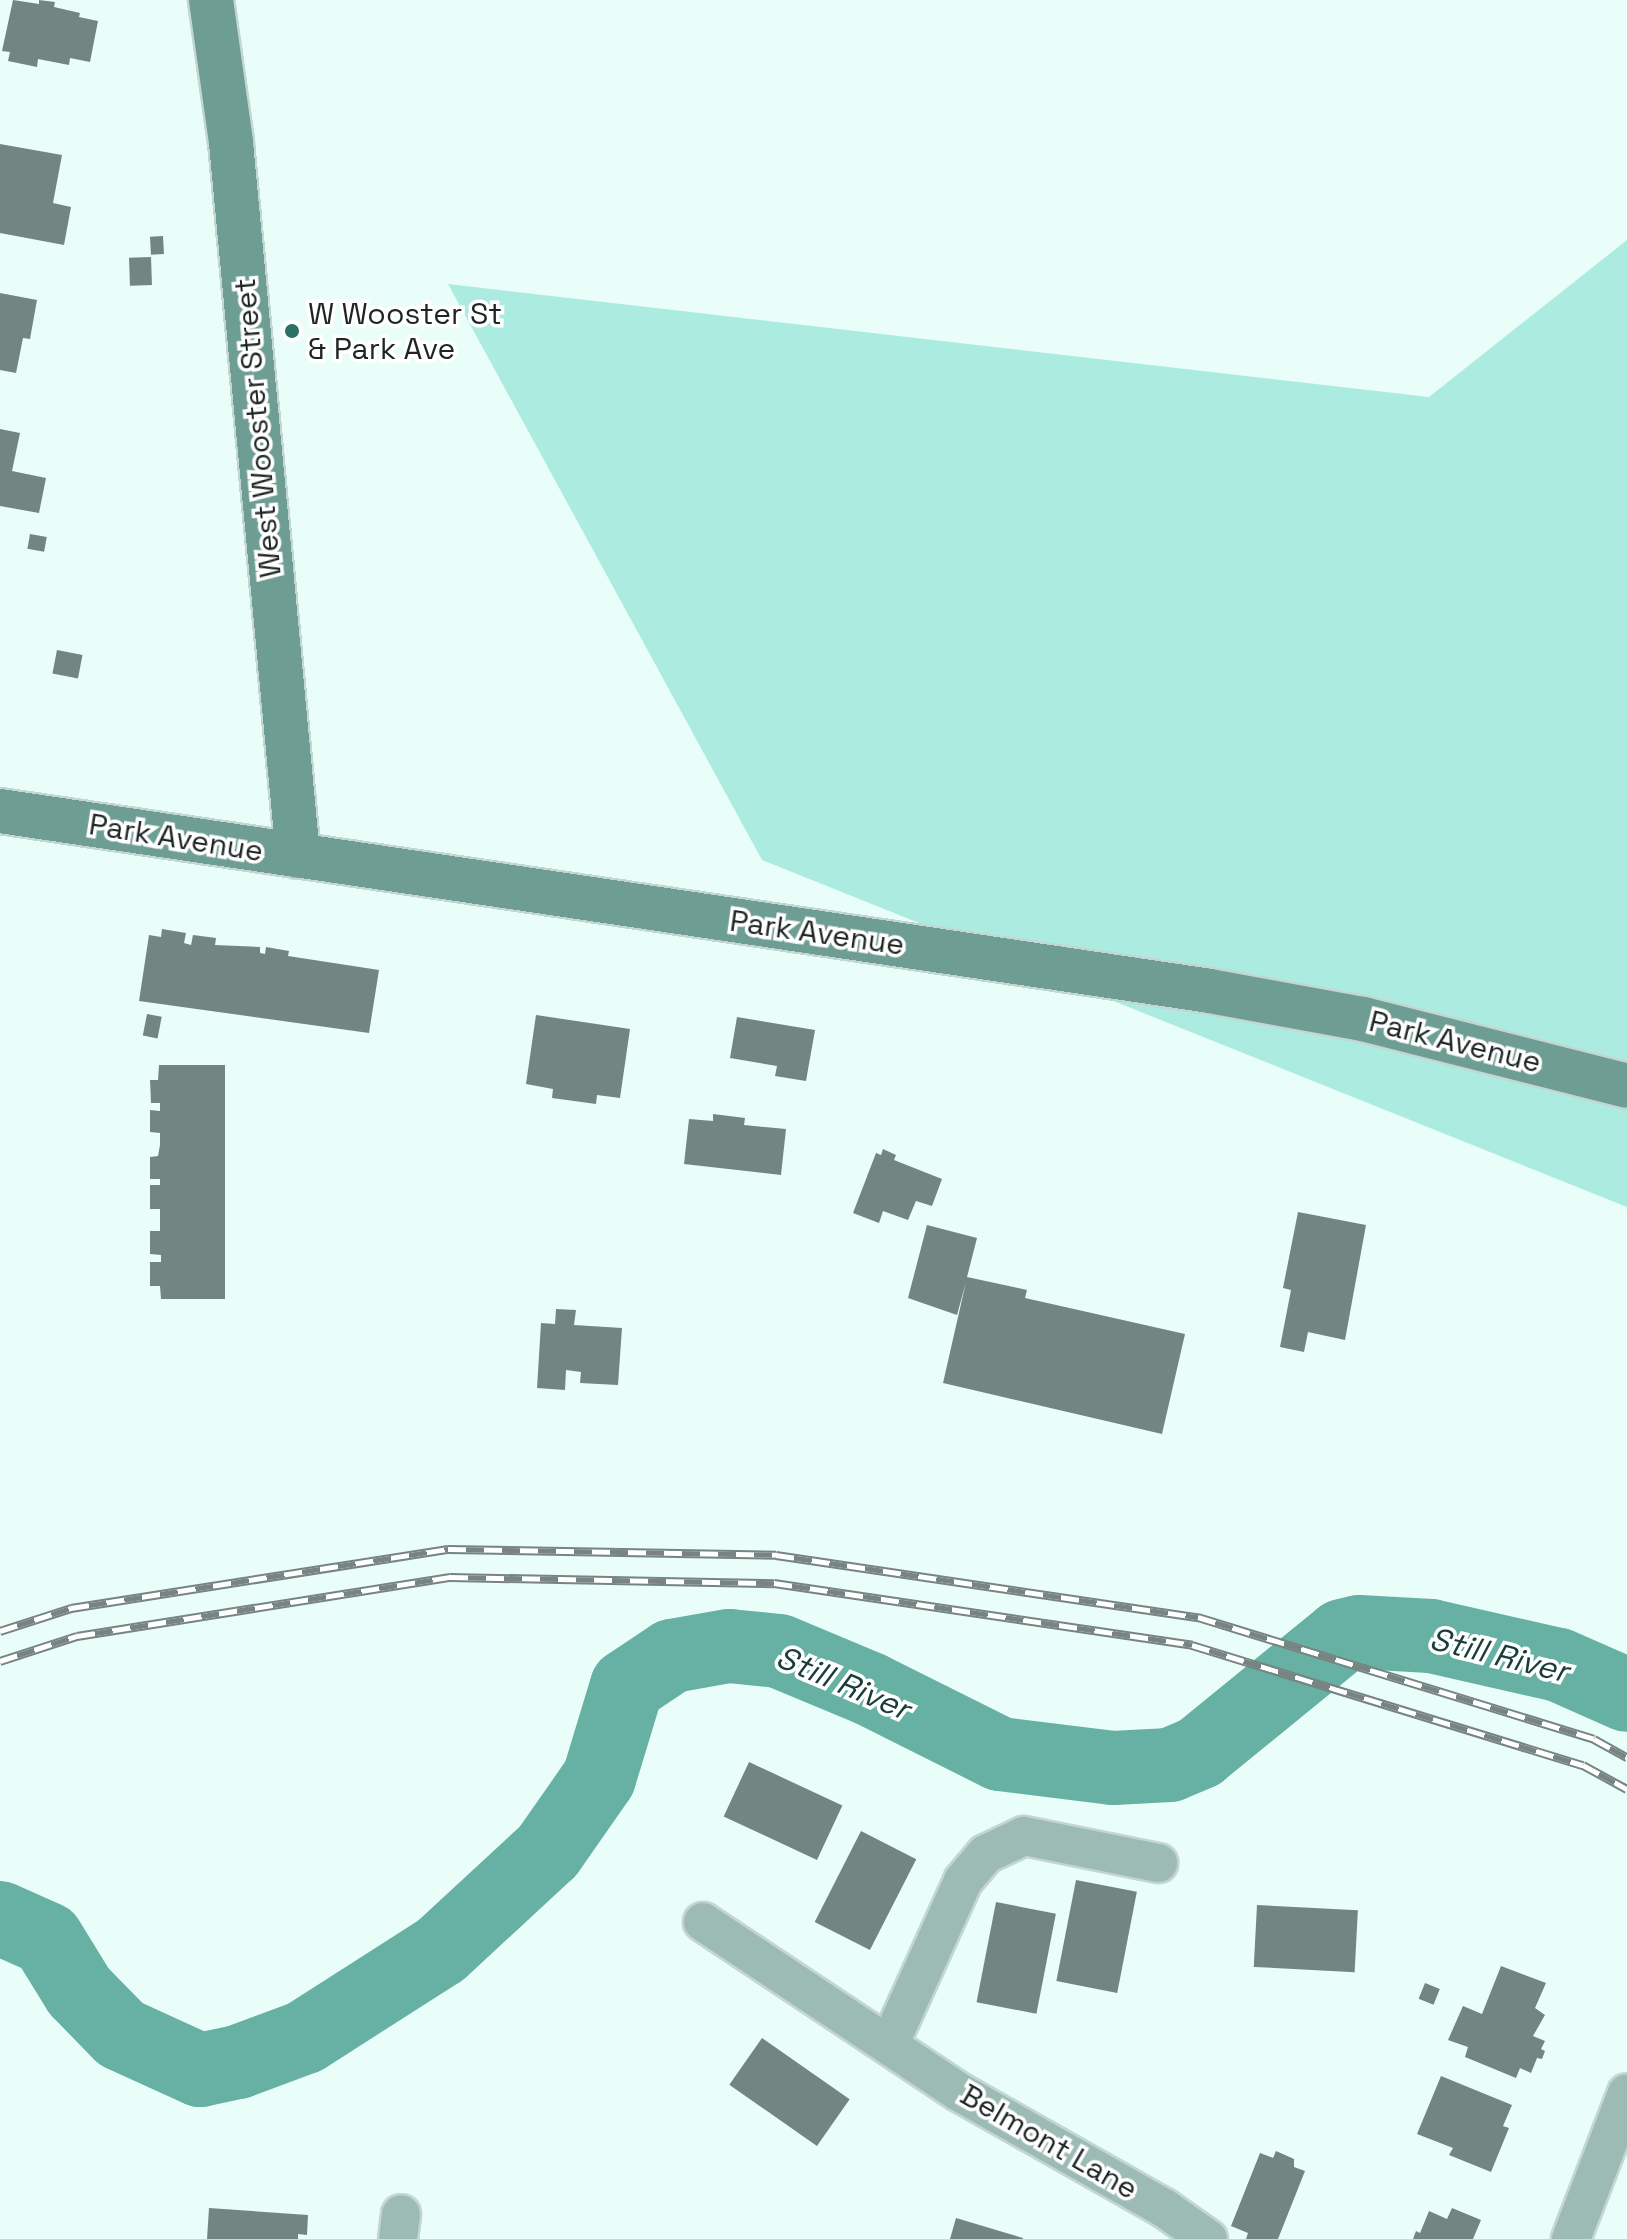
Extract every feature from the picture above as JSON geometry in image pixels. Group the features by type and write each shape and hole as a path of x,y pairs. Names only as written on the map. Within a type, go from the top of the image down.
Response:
{"main road":[{"name":"West Wooster Street","path":"211,0 231,143 298,856"},
{"name":"Park Avenue","path":"0,811 1210,991 1363,1019 1627,1086"}],"street":[{"path":"889,2045 963,1881 986,1854 1024,1836 1158,1863"},
{"name":"Belmont Lane","path":"703,1922 959,2092 1164,2208 1208,2239"},
{"path":"1571,2239 1627,2093"}],"green space":[{"path":"1627,240 1627,1207 762,860 448,284 1429,397"}],"building":[{"path":"13,0 39,4 39,0 55,2 54,7 98,21 90,62 70,58 69,65 38,59 37,67 8,61 10,52 2,51"},
{"path":"0,144 62,155 53,203 71,207 64,245 0,233"},
{"path":"163,236 164,254 151,255 150,237"},
{"path":"151,257 152,285 130,286 129,258"},
{"path":"0,293 37,300 30,339 23,338 16,373 0,370"},
{"path":"0,429 20,433 12,471 46,478 39,513 0,506"},
{"path":"30,534 47,537 44,552 27,549"},
{"path":"57,650 83,655 78,679 52,674"},
{"path":"162,929 186,933 184,943 191,945 193,935 216,938 215,945 260,947 260,953 265,954 266,947 289,951 288,956 379,970 369,1033 139,1001 149,935 161,937"},
{"path":"147,1014 162,1017 158,1038 143,1036"},
{"path":"536,1015 630,1029 620,1098 597,1095 596,1104 552,1098 553,1089 526,1084"},
{"path":"737,1017 815,1030 806,1081 775,1076 777,1066 730,1058"},
{"path":"159,1065 225,1065 225,1299 161,1299 160,1286 150,1286 150,1262 161,1262 161,1255 150,1254 150,1231 160,1231 160,1209 150,1209 150,1185 160,1185 160,1179 150,1179 150,1157 158,1156 160,1133 150,1132 150,1110 160,1111 160,1103 151,1103 150,1080 158,1080"},
{"path":"713,1114 745,1118 744,1125 786,1129 781,1175 684,1164 689,1119 713,1121"},
{"path":"883,1149 896,1155 894,1160 942,1179 932,1206 916,1201 908,1220 883,1211 879,1223 853,1213 876,1153 881,1155"},
{"path":"1298,1212 1366,1225 1345,1340 1308,1332 1304,1352 1280,1347 1291,1290 1283,1288"},
{"path":"927,1225 977,1238 967,1277 1027,1290 1025,1298 1185,1334 1162,1434 943,1383 966,1282 957,1315 908,1298"},
{"path":"556,1309 576,1310 574,1325 622,1328 618,1385 580,1383 581,1372 566,1370 565,1390 537,1388 541,1323 555,1324"},
{"path":"749,1762 842,1806 817,1860 724,1816"},
{"path":"861,1831 916,1859 870,1950 815,1922"},
{"path":"1076,1880 1137,1892 1117,1993 1056,1981"},
{"path":"996,1902 1056,1914 1036,2014 977,2002"},
{"path":"1257,1905 1358,1910 1355,1972 1254,1967"},
{"path":"1501,1966 1546,1983 1535,2008 1545,2015 1533,2036 1545,2041 1541,2049 1545,2051 1542,2059 1537,2058 1531,2073 1520,2068 1516,2078 1465,2057 1468,2047 1448,2040 1463,2006 1482,2014"},
{"path":"1425,1983 1440,1989 1433,2005 1419,1999"},
{"path":"762,2038 850,2099 817,2146 729,2085"},
{"path":"1441,2076 1512,2105 1503,2126 1509,2128 1491,2172 1449,2155 1453,2148 1417,2134"},
{"path":"1276,2151 1294,2159 1294,2167 1305,2171 1278,2239 1246,2239 1248,2233 1231,2226 1260,2153 1273,2158"},
{"path":"209,2208 308,2215 307,2235 298,2234 298,2239 207,2239"},
{"path":"1452,2208 1481,2220 1473,2239 1413,2239 1416,2231 1420,2233 1429,2211 1447,2219"},
{"path":"956,2218 1023,2238 1023,2239 950,2239"}],"waterway":[{"name":"Still River","path":"0,1918 47,1939 79,1991 121,2034 200,2070 238,2062 305,2037 441,1950 548,1851 599,1778 627,1686 672,1656 729,1646 779,1651 870,1689 1000,1754 1113,1768 1170,1765 1200,1752 1342,1636 1359,1632 1431,1636 1559,1665 1627,1695"}],"railway":[{"path":"0,1631 71,1608 448,1549 776,1555 1198,1617 1594,1739 1627,1757"},
{"path":"0,1661 77,1636 450,1577 774,1583 1192,1645 1583,1765 1627,1789"}],"place":[{"name":"W Wooster St & Park Ave","path":"292,331"}]}
